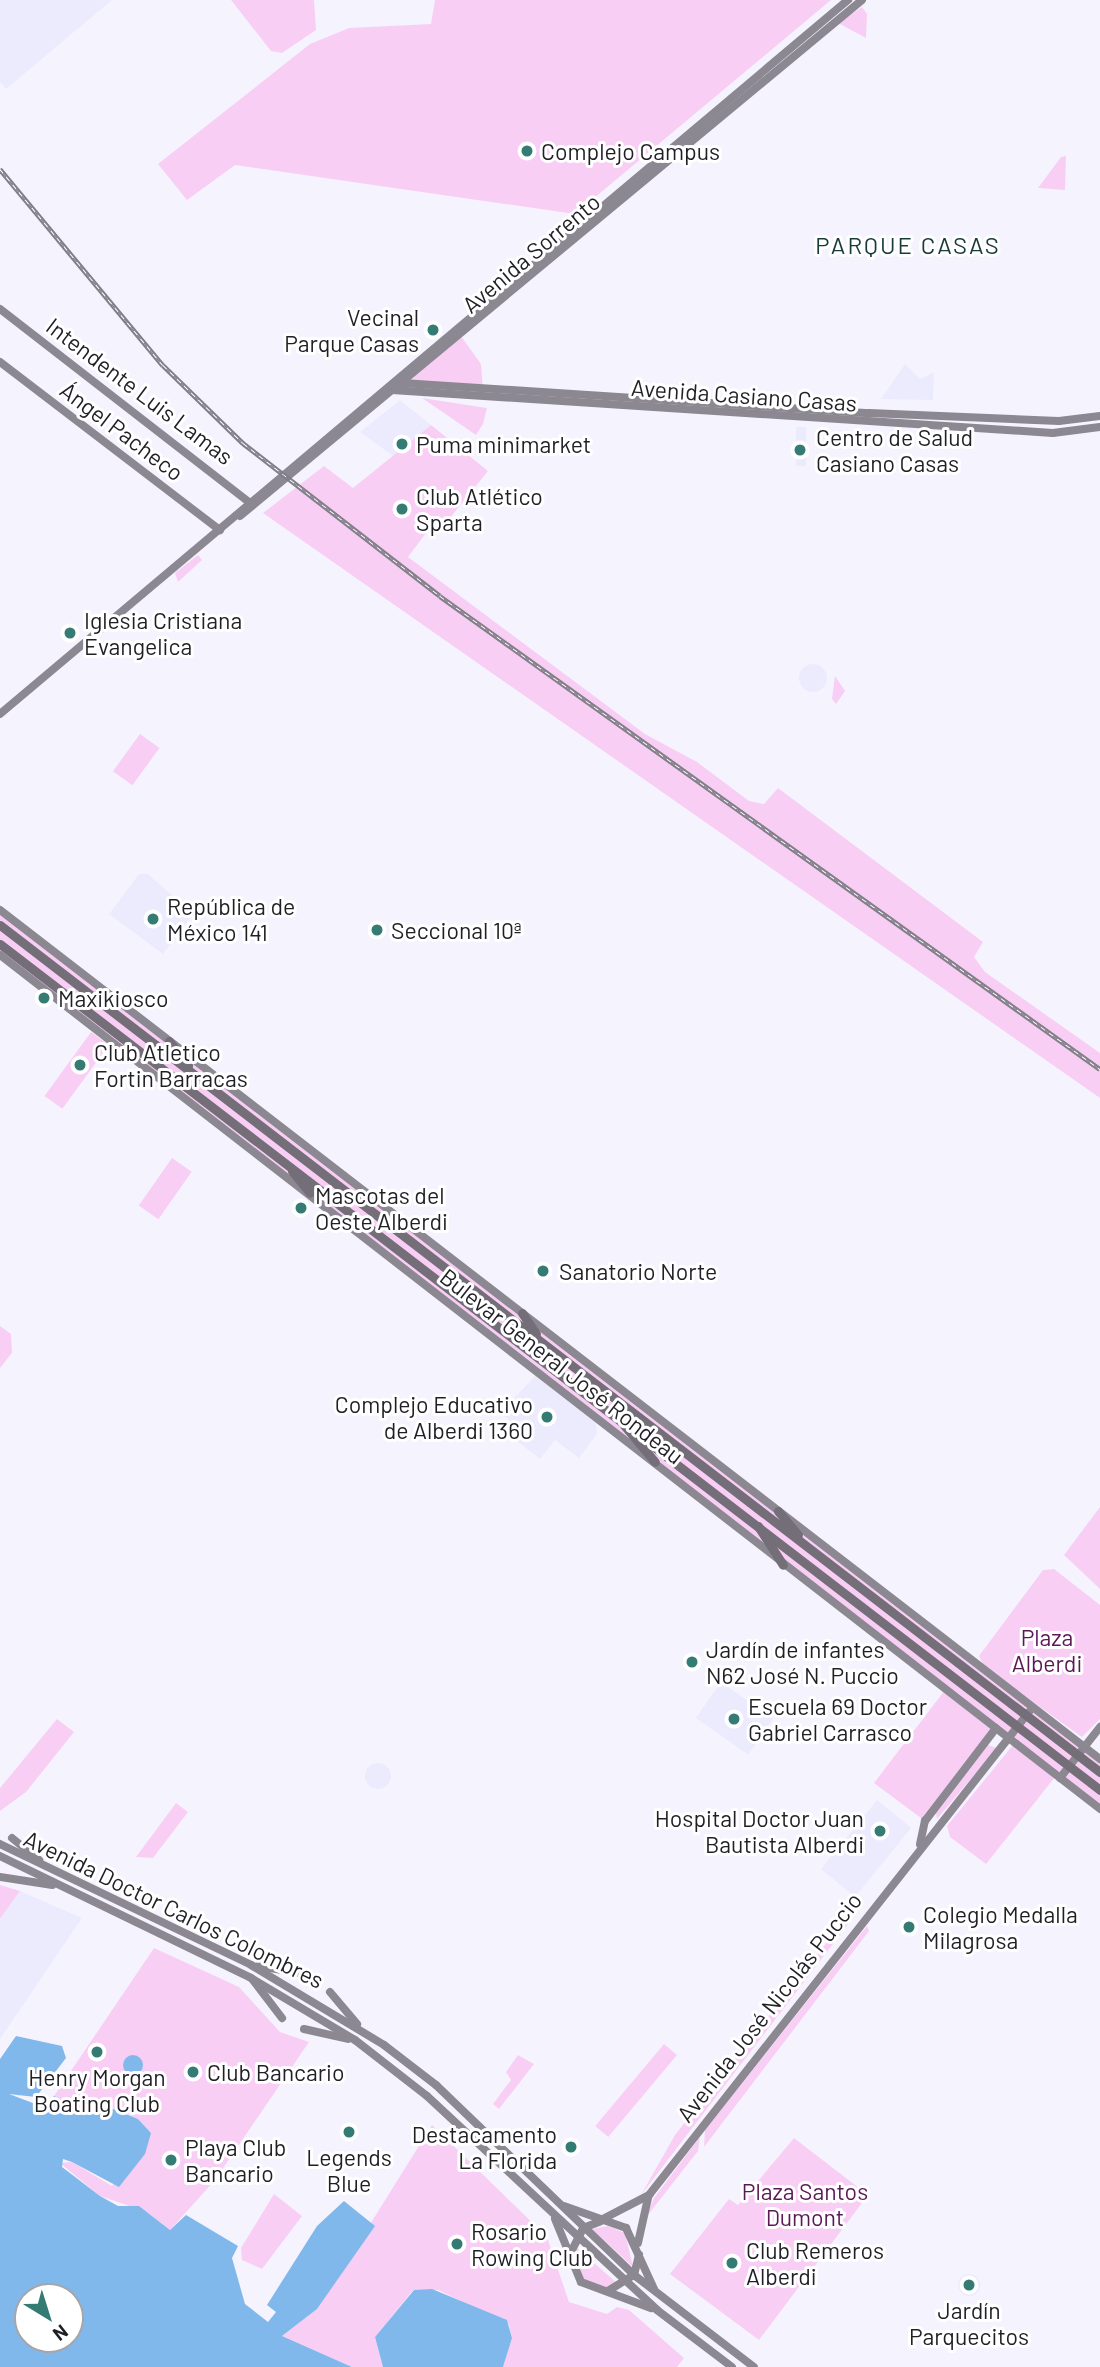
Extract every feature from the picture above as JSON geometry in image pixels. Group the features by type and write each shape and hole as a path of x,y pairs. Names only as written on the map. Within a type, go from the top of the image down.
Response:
{"main road":[{"name":"Avenida Sorrento","path":"0,714 391,389 848,0"},
{"name":"Avenida Sorrento","path":"400,381 862,0"},
{"name":"Intendente Luis Lamas","path":"0,309 253,504"},
{"name":"Ángel Pacheco","path":"0,362 220,530"},
{"name":"Avenida Casiano Casas","path":"400,381 869,413 1059,421 1100,416"},
{"name":"Avenida Casiano Casas","path":"391,389 1038,432 1100,427"},
{"name":"Bulevar General José Rondeau","path":"0,910 1100,1759"},
{"name":"Bulevar General José Rondeau","path":"0,925 1100,1772"},
{"name":"Bulevar General José Rondeau","path":"0,944 754,1519 1100,1790"},
{"name":"Bulevar General José Rondeau","path":"0,955 310,1193 783,1565 1100,1809"},
{"path":"169,1041 195,1075"},
{"path":"279,1157 310,1193"},
{"path":"522,1313 541,1341"},
{"path":"614,1413 655,1462"},
{"path":"778,1511 810,1549"},
{"path":"754,1519 783,1565"},
{"name":"Avenida José Nicolás Puccio","path":"583,2228 649,2195 920,1845 939,1831 1033,1707"},
{"path":"1060,1778 1100,1727"},
{"name":"Avenida José Nicolás Puccio","path":"920,1845 925,1821 996,1728"},
{"path":"12,1838 55,1873"},
{"name":"Avenida Doctor Carlos Colombres","path":"0,1844 55,1873 251,1965 363,2031 436,2085 583,2228 657,2295 754,2367"},
{"name":"Avenida Doctor Carlos Colombres","path":"0,1856 251,1978 355,2040 427,2096 657,2310"},
{"path":"0,1877 59,1886"},
{"path":"251,1965 300,1973"},
{"path":"251,1978 282,2018"},
{"path":"330,1992 363,2031"},
{"path":"304,2029 355,2040"},
{"name":"Avenida José Nicolás Puccio","path":"634,2275 649,2195"},
{"path":"556,2202 601,2220 616,2223 638,2247 657,2295"},
{"path":"554,2217 581,2282 657,2310 732,2367"},
{"path":"569,2257 575,2236 583,2228"},
{"path":"607,2291 626,2283 634,2275"}],"shaded area":[{"path":"0,0 112,0 6,89 0,82"},
{"path":"905,364 920,379 934,372 933,400 881,399"},
{"path":"400,400 431,425 393,456 360,432"},
{"name":"Centro de Salud Casiano Casas","path":"796,427 806,427 806,466 796,466"},
{"path":"813,664 823,668 827,678 823,688 813,692 803,688 799,678 803,668"},
{"name":"República de México 141","path":"139,874 148,874 193,914 163,954 109,914"},
{"name":"Complejo Educativo de Alberdi 1360","path":"535,1376 596,1423 597,1434 579,1458 555,1440 540,1459 518,1442 525,1432 500,1413"},
{"name":"Escuela 69 Doctor Gabriel Carrasco","path":"721,1682 773,1719 748,1755 696,1718"},
{"path":"378,1763 387,1767 391,1776 387,1785 378,1789 369,1785 365,1776 369,1767"},
{"path":"877,1800 911,1828 855,1897 821,1869"},
{"path":"20,1891 82,1918 0,2039 0,1919"},
{"name":"Jardín Parquecitos","path":"969,2274 977,2277 980,2285 977,2293 969,2296 961,2293 958,2285 961,2277"}],"green space":[{"path":"231,0 314,0 316,30 282,53 271,51"},
{"path":"435,0 831,0 575,214 235,165 187,200 158,164 310,44 349,28 431,24"},
{"path":"862,7 867,14 866,38 838,23"},
{"path":"1066,156 1065,190 1038,188 1061,157"},
{"path":"461,336 481,364 483,390 403,385"},
{"path":"422,398 487,408 483,424 476,435"},
{"path":"431,425 488,471 437,534 429,529 408,557 645,734 697,762 749,801 764,804 778,788 983,942 974,957 985,972 1100,1053 1100,1098 263,513 324,466 353,488"},
{"path":"198,555 202,560 178,582 175,573"},
{"path":"835,676 845,691 836,704 832,699"},
{"path":"140,734 159,748 132,785 113,771"},
{"path":"0,910 1100,1759 1100,1809 996,1729 925,1821 874,1783 945,1690 530,1361 0,955"},
{"name":"Club Atletico Fortin Barracas","path":"91,1032 109,1045 62,1109 45,1096"},
{"path":"172,1158 192,1172 158,1219 139,1206"},
{"path":"0,1326 11,1334 12,1353 0,1368"},
{"path":"1100,1507 1100,1589 1064,1555"},
{"name":"Plaza Alberdi","path":"1054,1569 1100,1605 1100,1719 1082,1737 985,1668 979,1656 1043,1570"},
{"path":"57,1719 74,1732 26,1792 0,1811 0,1788"},
{"path":"988,1745 997,1748 937,1819 936,1813"},
{"name":"Plaza Alberdi","path":"1013,1745 1055,1777 986,1864 950,1837 947,1826"},
{"path":"176,1803 188,1812 153,1858 136,1857"},
{"path":"0,1885 20,1891 0,1919"},
{"path":"850,1913 852,1919 641,2195 675,2135"},
{"path":"867,1926 869,1931 704,2147 705,2130"},
{"name":"Club Bancario","path":"154,1948 239,1987 280,2032 309,2042 215,2180 170,2230 147,2212 100,2196 60,2163 72,2162 112,2186 151,2133 138,2119 105,2105 78,2101 75,2106 54,2096"},
{"path":"664,2044 677,2055 608,2137 595,2126"},
{"path":"518,2055 534,2064 499,2109 493,2104 511,2080 506,2072"},
{"name":"Rosario Rowing Club","path":"432,2125 547,2237 569,2302 607,2314 617,2307 629,2310 684,2358 677,2367 503,2367 512,2338 509,2324 438,2290 413,2290 375,2337 383,2367 352,2367 282,2336 317,2309"},
{"path":"700,2137 698,2151 644,2220 654,2198"},
{"name":"Plaza Santos Dumont","path":"794,2138 868,2195 759,2340 670,2274 729,2199 738,2205"},
{"path":"274,2194 302,2216 262,2269 242,2260 241,2248"},
{"path":"608,2226 625,2233 633,2267 592,2229"},
{"path":"576,2247 618,2284 605,2288 582,2279"}],"water":[{"path":"16,2036 62,2046 66,2058 36,2097 9,2094 46,2108 54,2096 75,2106 96,2102 138,2119 151,2133 145,2154 119,2187 63,2159 62,2167 100,2196 118,2206 139,2206 170,2230 186,2215 238,2246 232,2258 245,2304 268,2322 276,2312 267,2305 317,2226 344,2201 375,2226 317,2309 282,2336 352,2367 0,2367 0,2059"},
{"path":"133,2055 140,2058 143,2065 140,2072 133,2075 126,2072 123,2065 126,2058"},
{"path":"432,2289 507,2320 512,2338 503,2367 383,2367 375,2337 414,2290"}],"railway":[{"path":"0,169 163,365 243,443 440,596 1100,1069"}],"place":[{"name":"Complejo Campus","path":"527,151"},
{"name":"Vecinal Parque Casas","path":"433,330"},
{"name":"Puma minimarket","path":"402,444"},
{"name":"Centro de Salud Casiano Casas","path":"800,450"},
{"name":"Club Atlético Sparta","path":"402,509"},
{"name":"Iglesia Cristiana Evangelica","path":"70,633"},
{"name":"República de México 141","path":"153,919"},
{"name":"Seccional 10ª","path":"377,930"},
{"name":"Maxikiosco","path":"44,998"},
{"name":"Club Atletico Fortin Barracas","path":"80,1065"},
{"name":"Mascotas del Oeste Alberdi","path":"301,1208"},
{"name":"Sanatorio Norte","path":"543,1271"},
{"name":"Complejo Educativo de Alberdi 1360","path":"547,1417"},
{"name":"Jardín de infantes N62 José N. Puccio","path":"692,1662"},
{"name":"Escuela 69 Doctor Gabriel Carrasco","path":"734,1719"},
{"name":"Hospital Doctor Juan Bautista Alberdi","path":"880,1831"},
{"name":"Colegio Medalla Milagrosa","path":"909,1927"},
{"name":"Henry Morgan Boating Club","path":"97,2052"},
{"name":"Club Bancario","path":"193,2072"},
{"name":"Legends Blue","path":"349,2132"},
{"name":"Destacamento La Florida","path":"571,2147"},
{"name":"Playa Club Bancario","path":"171,2160"},
{"name":"Rosario Rowing Club","path":"457,2244"},
{"name":"Club Remeros Alberdi","path":"732,2263"},
{"name":"Jardín Parquecitos","path":"969,2285"}],"district":[{"name":"PARQUE CASAS","path":"908,245"}]}
